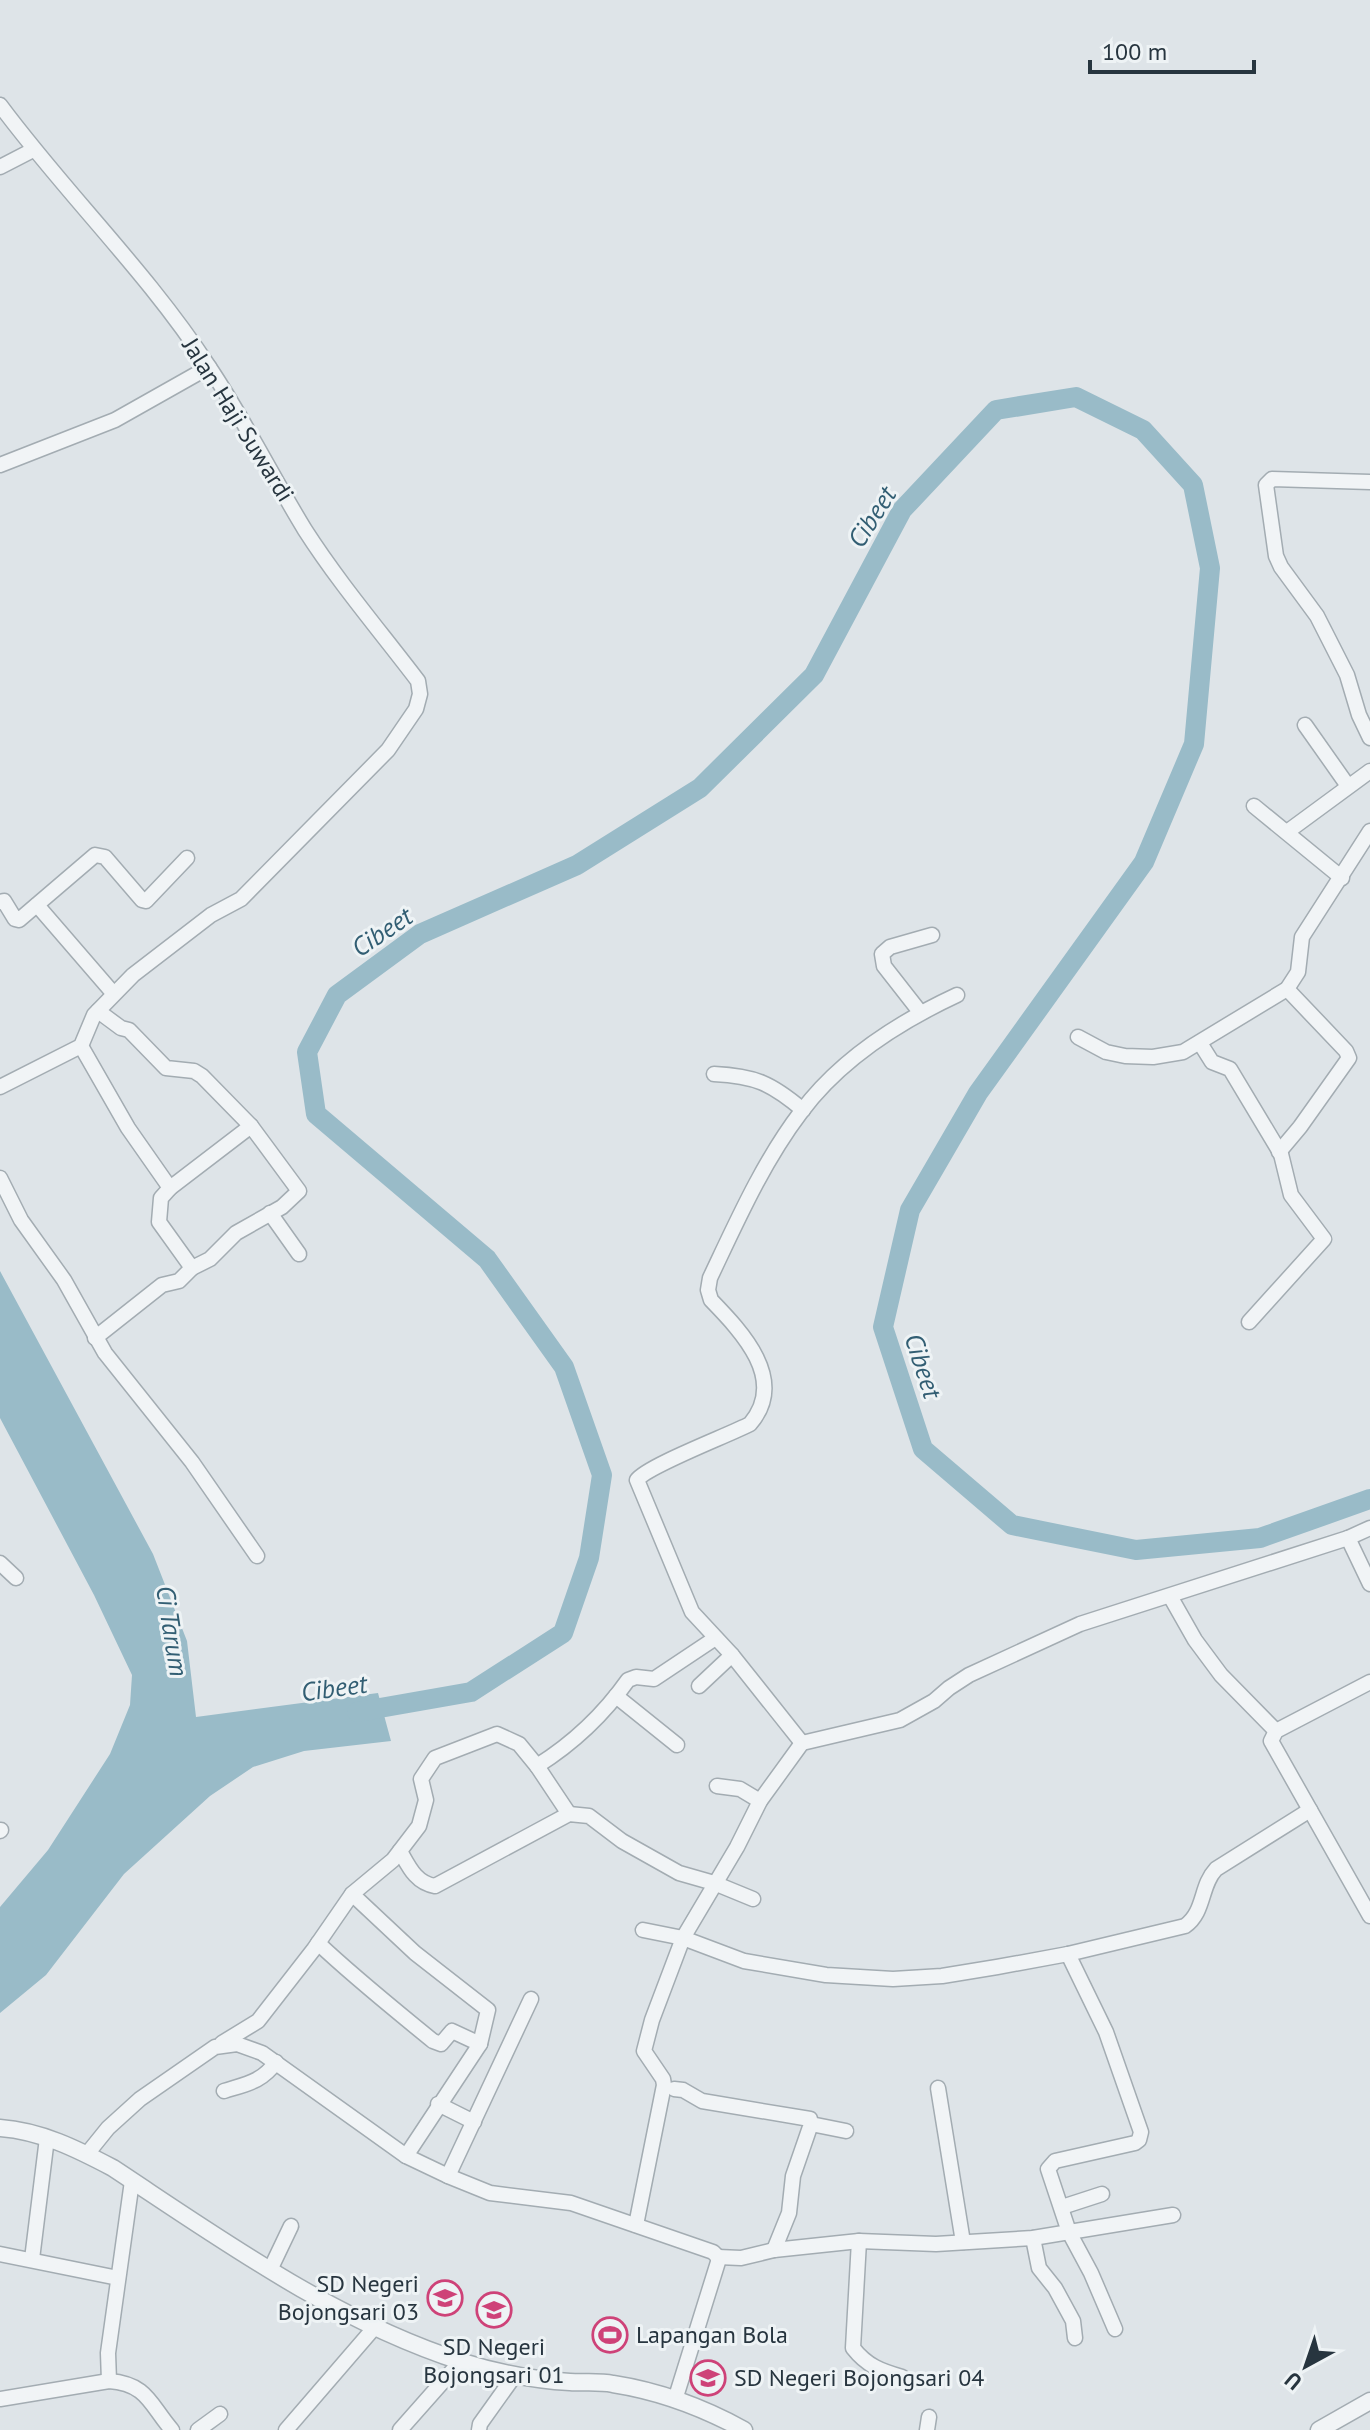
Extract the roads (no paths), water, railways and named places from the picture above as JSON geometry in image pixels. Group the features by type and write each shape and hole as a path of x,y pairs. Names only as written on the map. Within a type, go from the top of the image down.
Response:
{"street":[{"name":"Jalan Haji Suwardi","path":"0,105 209,367 306,530 339,580 418,681 420,694 416,709 388,750 241,899 211,915 113,993 86,1030 81,1046"},
{"path":"0,167 33,150"},
{"path":"0,465 115,420 209,367"},
{"path":"1370,482 1272,479 1266,485 1276,556 1317,616 1347,675 1359,715 1370,738"},
{"path":"1305,725 1348,786"},
{"path":"1287,832 1370,771"},
{"path":"1254,806 1342,878"},
{"path":"1078,1037 1106,1052 1125,1056 1171,1055 1200,1043 1287,989 1298,972 1302,937 1370,831"},
{"path":"0,902 4,901 16,920 21,919 95,855 105,857 146,901 187,858"},
{"path":"37,905 113,993"},
{"path":"920,1012 884,966 882,954 890,947 932,935"},
{"path":"1279,1152 1349,1058 1346,1051 1287,989"},
{"path":"802,1743 732,1655 692,1612 637,1480 670,1459 750,1424 757,1416 764,1394 761,1364 711,1300 708,1290 710,1278 753,1189 803,1110 837,1072 920,1012 957,995"},
{"path":"95,1338 162,1285 179,1281 192,1268 210,1259 236,1233 282,1207 299,1191 251,1126 198,1073 166,1068 129,1030 121,1028 98,1011"},
{"path":"1200,1043 1212,1062 1230,1069 1279,1152 1291,1195 1324,1239 1249,1322"},
{"path":"0,1087 81,1046 128,1128 170,1188"},
{"path":"714,1074 738,1075 776,1088 803,1110"},
{"path":"192,1268 159,1222 161,1198 251,1126"},
{"path":"0,1178 21,1220 64,1280 95,1338 118,1372 192,1462 257,1556"},
{"path":"270,1213 299,1254"},
{"path":"636,2225 664,2085 663,2079 646,2057 644,2046 683,1938 737,1847 760,1801 802,1743 900,1720 934,1701 969,1675 1080,1624 1348,1538 1370,1528"},
{"path":"1348,1538 1370,1584"},
{"path":"0,1563 16,1578"},
{"path":"1170,1596 1195,1640 1221,1675 1276,1731"},
{"path":"537,1766 592,1723 628,1680 636,1677 654,1679 714,1639"},
{"path":"699,1686 732,1655"},
{"path":"1370,1682 1276,1731 1272,1736 1272,1747 1370,1916"},
{"path":"616,1696 677,1745"},
{"path":"87,2154 131,2106 258,2021 352,1894 400,1851 419,1826 426,1800 421,1779 435,1758 497,1734 519,1744 569,1814"},
{"path":"717,1786 740,1789 760,1801"},
{"path":"643,1930 683,1938 744,1961 863,1978 942,1976 1068,1954 1185,1926 1196,1917 1209,1879 1216,1869 1310,1810"},
{"path":"400,1851 412,1873 426,1884 435,1886 569,1814 589,1816 622,1841 667,1867 753,1899"},
{"path":"352,1894 415,1953 488,2010 480,2044 406,2156"},
{"path":"318,1943 362,1986 433,2041 441,2044 452,2031 457,2031 480,2044"},
{"path":"1068,1954 1106,2032 1141,2132 1135,2143 1050,2164 1049,2176 1069,2232 1115,2329"},
{"path":"448,2176 531,1999"},
{"path":"215,2047 237,2044 249,2047 276,2062 406,2156 448,2176 490,2193 571,2203 713,2252 718,2257 741,2258 774,2250 859,2241 919,2244 1033,2238 1173,2215"},
{"path":"224,2091 257,2081 267,2075 276,2062"},
{"path":"938,2088 963,2242"},
{"path":"674,2089 683,2090 702,2101 810,2119 793,2176 789,2213 774,2250"},
{"path":"438,2104 474,2122"},
{"path":"811,2124 846,2131"},
{"path":"0,2128 24,2130 87,2154 314,2297 374,2328 461,2361 515,2375 610,2383 675,2400 744,2430"},
{"path":"32,2259 47,2138"},
{"path":"109,2381 108,2353 132,2181"},
{"path":"1062,2207 1102,2194"},
{"path":"270,2270 291,2226"},
{"path":"1033,2238 1039,2268 1055,2288 1073,2321 1075,2338"},
{"path":"859,2241 853,2348 863,2361 876,2369 902,2377"},
{"path":"0,2254 118,2278"},
{"path":"675,2400 718,2257"},
{"path":"286,2430 374,2328"},
{"path":"400,2430 461,2361"},
{"path":"479,2430 480,2424 515,2375"},
{"path":"0,2399 109,2381 126,2382 138,2388 172,2430"},
{"path":"1319,2430 1370,2401"},
{"path":"198,2430 220,2414"}],"water":[{"name":"Ci Tarum","path":"0,1271 153,1554 187,1641 196,1717 378,1693 391,1741 304,1751 253,1767 210,1796 124,1874 46,1975 0,2013 0,1907 48,1850 110,1754 130,1705 132,1675 94,1595 0,1418"}],"waterway":[{"name":"Cibeet","path":"357,1712 471,1692 563,1633 589,1558 602,1475 564,1367 487,1259 316,1114 307,1052 337,995 420,934 577,865 700,788 814,675 902,510 996,410 1076,397 1143,430 1193,485 1210,568 1194,744 1144,862 978,1093 910,1210 883,1327 923,1449 1012,1525 1136,1550 1260,1538 1370,1499"}],"place":[{"name":"SD Negeri Bojongsari 03","path":"445,2298"},
{"name":"SD Negeri Bojongsari 01","path":"494,2310"},
{"name":"Lapangan Bola","path":"610,2335"},
{"name":"SD Negeri Bojongsari 04","path":"708,2378"}]}
